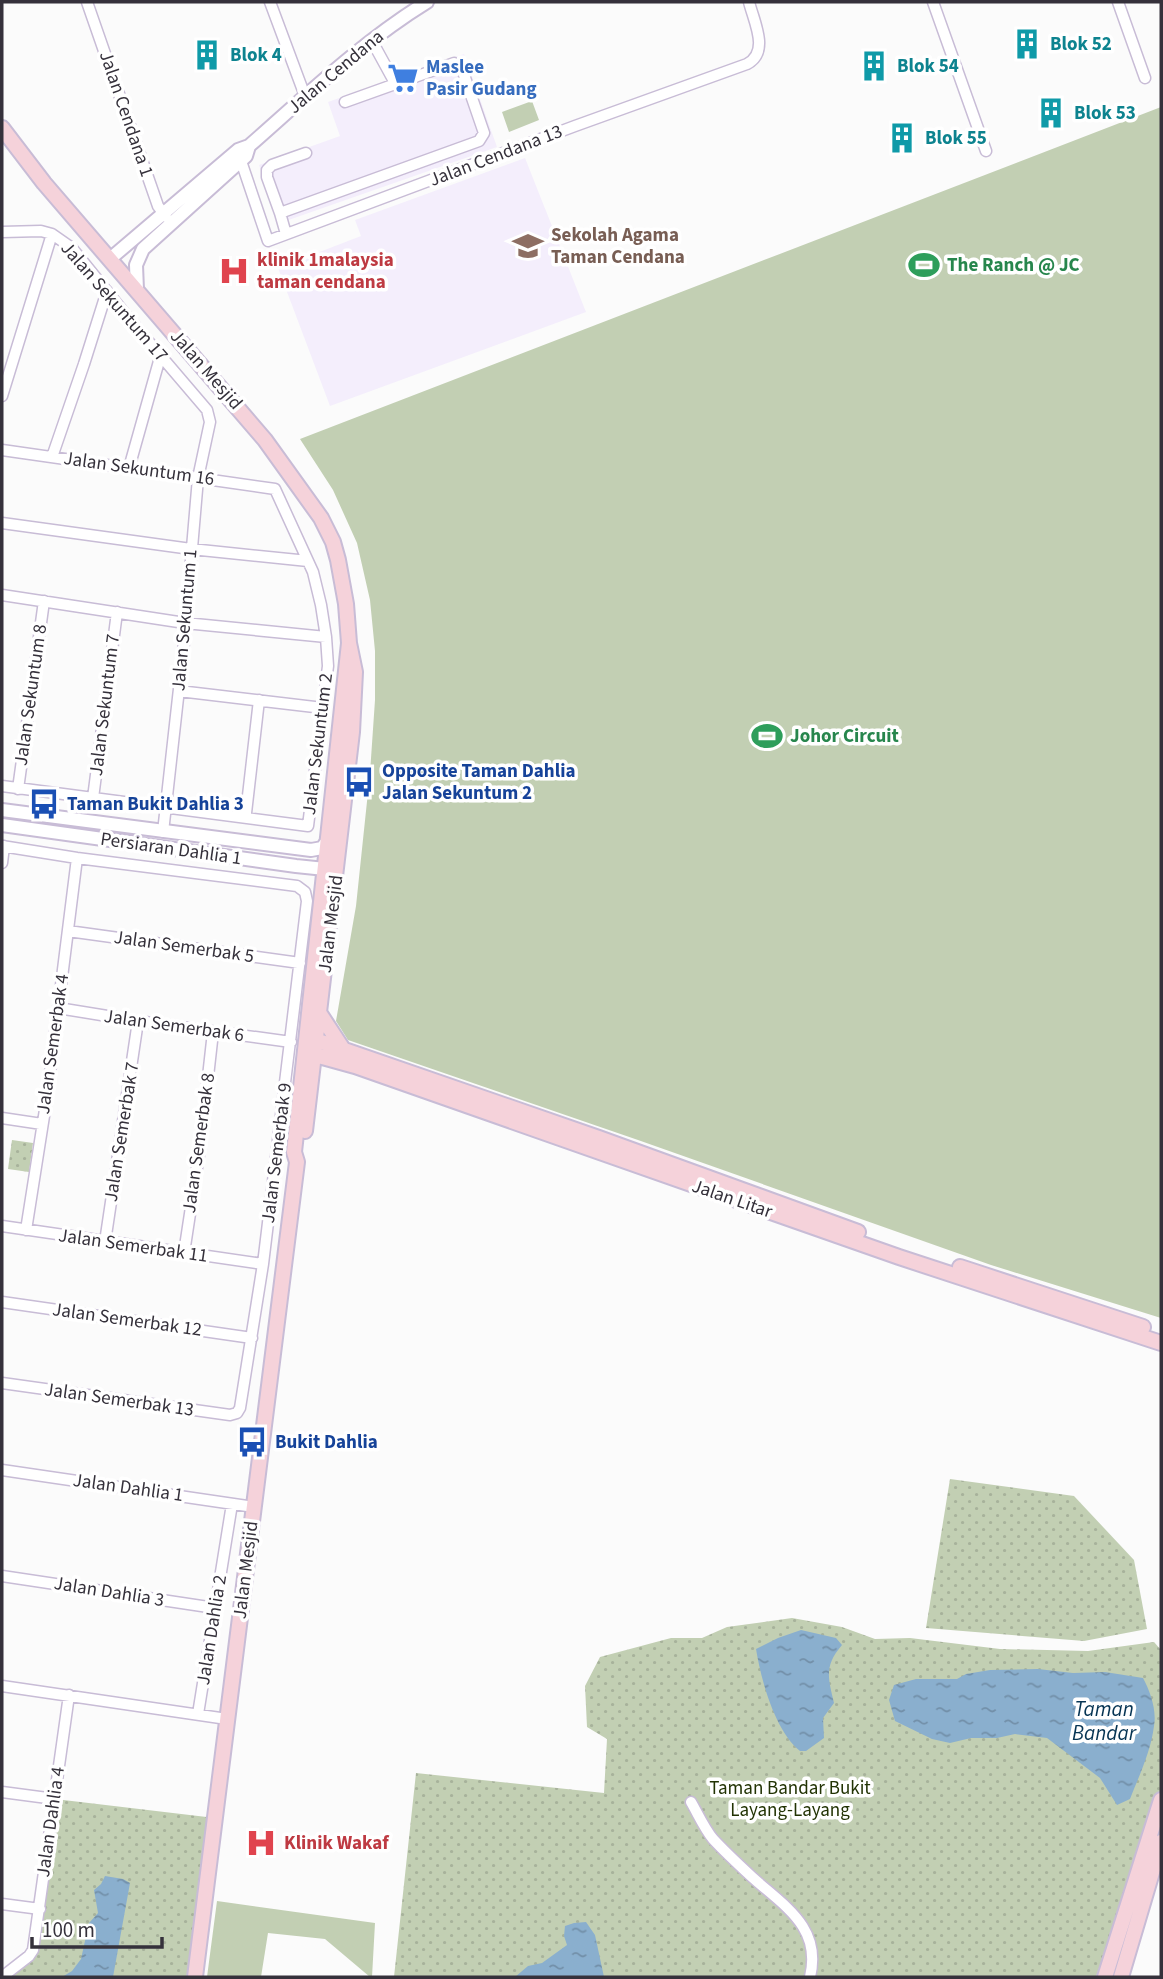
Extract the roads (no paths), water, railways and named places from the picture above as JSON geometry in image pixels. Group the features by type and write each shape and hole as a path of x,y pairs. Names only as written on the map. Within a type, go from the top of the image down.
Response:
{"main road":[{"name":"Jalan Mesjid","path":"2,128 44,183 265,440 321,518 333,542 338,560 355,672 352,732 331,865 310,1046 294,1152 297,1162 195,1977"},
{"name":"Jalan Mesjid","path":"297,1162 302,1154 313,1078 310,1046 320,1014 331,865 328,839 349,643"},
{"path":"320,1014 343,1049"},
{"name":"Jalan Litar","path":"310,1046 343,1049 599,1138 901,1248 1161,1333"},
{"name":"Jalan Litar","path":"310,1046 348,1064 899,1257 1161,1343"},
{"path":"313,1078 348,1064"},
{"path":"1105,1977 1161,1800"},
{"path":"1121,1977 1161,1842"}],"street":[{"name":"Jalan Cendana 1","path":"87,2 158,206 168,218"},
{"path":"270,2 305,96"},
{"name":"Jalan Cendana","path":"111,258 168,218 238,158 246,156 249,146 305,96 404,16 427,2"},
{"name":"Jalan Cendana 13","path":"286,234 747,64 758,55 760,46 749,2"},
{"path":"933,2 986,150"},
{"path":"1118,2 1145,78"},
{"path":"372,41 395,83"},
{"path":"280,213 484,137 484,130 462,69 457,64 450,64 345,102"},
{"path":"238,158 268,241 286,234 267,170 272,165 306,153"},
{"name":"Jalan Cendana","path":"137,290 136,265 144,249 168,218"},
{"name":"Jalan Sekuntum 17","path":"2,232 32,230 52,234 72,248 207,410"},
{"path":"2,396 52,234"},
{"path":"52,457 107,291"},
{"path":"129,468 161,354"},
{"name":"Jalan Sekuntum 1","path":"163,832 198,478 210,422 207,410"},
{"name":"Jalan Sekuntum 16","path":"2,450 275,489"},
{"name":"Jalan Sekuntum 2","path":"2,786 308,826 328,666 326,637 321,604 308,561 275,489"},
{"path":"2,523 191,549 308,561"},
{"path":"2,595 185,623 326,637"},
{"name":"Jalan Sekuntum 8","path":"18,789 44,601"},
{"name":"Jalan Sekuntum 7","path":"93,798 117,612"},
{"path":"178,691 323,708"},
{"path":"246,813 259,701"},
{"name":"Persiaran Dahlia 1","path":"2,810 317,850 322,848 328,839"},
{"name":"Persiaran Dahlia 1","path":"2,825 296,866 331,865"},
{"path":"2,863 3,846 77,858"},
{"path":"296,866 305,858 298,848"},
{"name":"Jalan Semerbak 9","path":"77,858 297,886 305,892 307,901 263,1264 240,1408 236,1413"},
{"name":"Jalan Semerbak 4","path":"26,1230 77,858"},
{"name":"Jalan Semerbak 5","path":"68,931 300,962"},
{"name":"Jalan Semerbak 6","path":"58,1008 291,1042"},
{"name":"Jalan Semerbak 7","path":"105,1242 138,1021"},
{"name":"Jalan Semerbak 8","path":"184,1253 200,1148 213,1032"},
{"path":"2,1118 42,1124"},
{"name":"Jalan Semerbak 11","path":"2,1226 263,1264"},
{"name":"Jalan Semerbak 12","path":"2,1303 252,1338"},
{"name":"Jalan Semerbak 13","path":"2,1383 230,1415 236,1413"},
{"name":"Jalan Dahlia 1","path":"2,1470 254,1507"},
{"name":"Jalan Dahlia 2","path":"198,1714 232,1504"},
{"name":"Jalan Dahlia 3","path":"2,1576 215,1608"},
{"path":"2,1686 227,1719"},
{"name":"Jalan Dahlia 4","path":"2,1977 31,1954 40,1909 69,1695"},
{"path":"2,1792 55,1799"},
{"path":"691,1802 713,1838 797,1918 813,1950 814,1963 810,1977"},
{"path":"2,1904 40,1909"}],"water":[{"path":"801,1630 836,1638 842,1645 830,1666 829,1679 834,1703 823,1718 824,1738 806,1751 800,1751 791,1742 776,1718 761,1675 756,1649"},
{"name":"Taman Bandar","path":"1038,1669 1073,1673 1105,1672 1143,1678 1152,1701 1155,1720 1147,1754 1130,1799 1117,1805 1100,1778 1047,1738 1015,1734 950,1743 932,1739 895,1721 889,1700 894,1685 916,1679 957,1679 966,1674 990,1670"},
{"path":"105,1876 130,1883 113,1977 62,1977 72,1971 81,1959 89,1923 98,1913 94,1890"},
{"path":"586,1922 595,1935 604,1977 515,1977 528,1966 542,1963 567,1945 565,1926"}],"place":[{"name":"Blok 52","path":"1027,44"},
{"name":"Blok 4","path":"207,55"},
{"name":"Blok 54","path":"874,66"},
{"name":"Maslee Pasir Gudang","path":"403,78"},
{"name":"Blok 53","path":"1051,113"},
{"name":"Blok 55","path":"902,138"},
{"name":"Sekolah Agama Taman Cendana","path":"528,246"},
{"name":"The Ranch @ JC","path":"924,265"},
{"name":"klinik 1malaysia taman cendana","path":"234,271"},
{"name":"Johor Circuit","path":"767,736"},
{"name":"Opposite Taman Dahlia Jalan Sekuntum 2","path":"359,782"},
{"name":"Taman Bukit Dahlia 3","path":"44,804"},
{"name":"Bukit Dahlia","path":"252,1442"},
{"name":"Klinik Wakaf","path":"261,1843"}],"park label":[{"name":"Taman Bandar Bukit Layang-Layang","path":"790,1799"}]}
